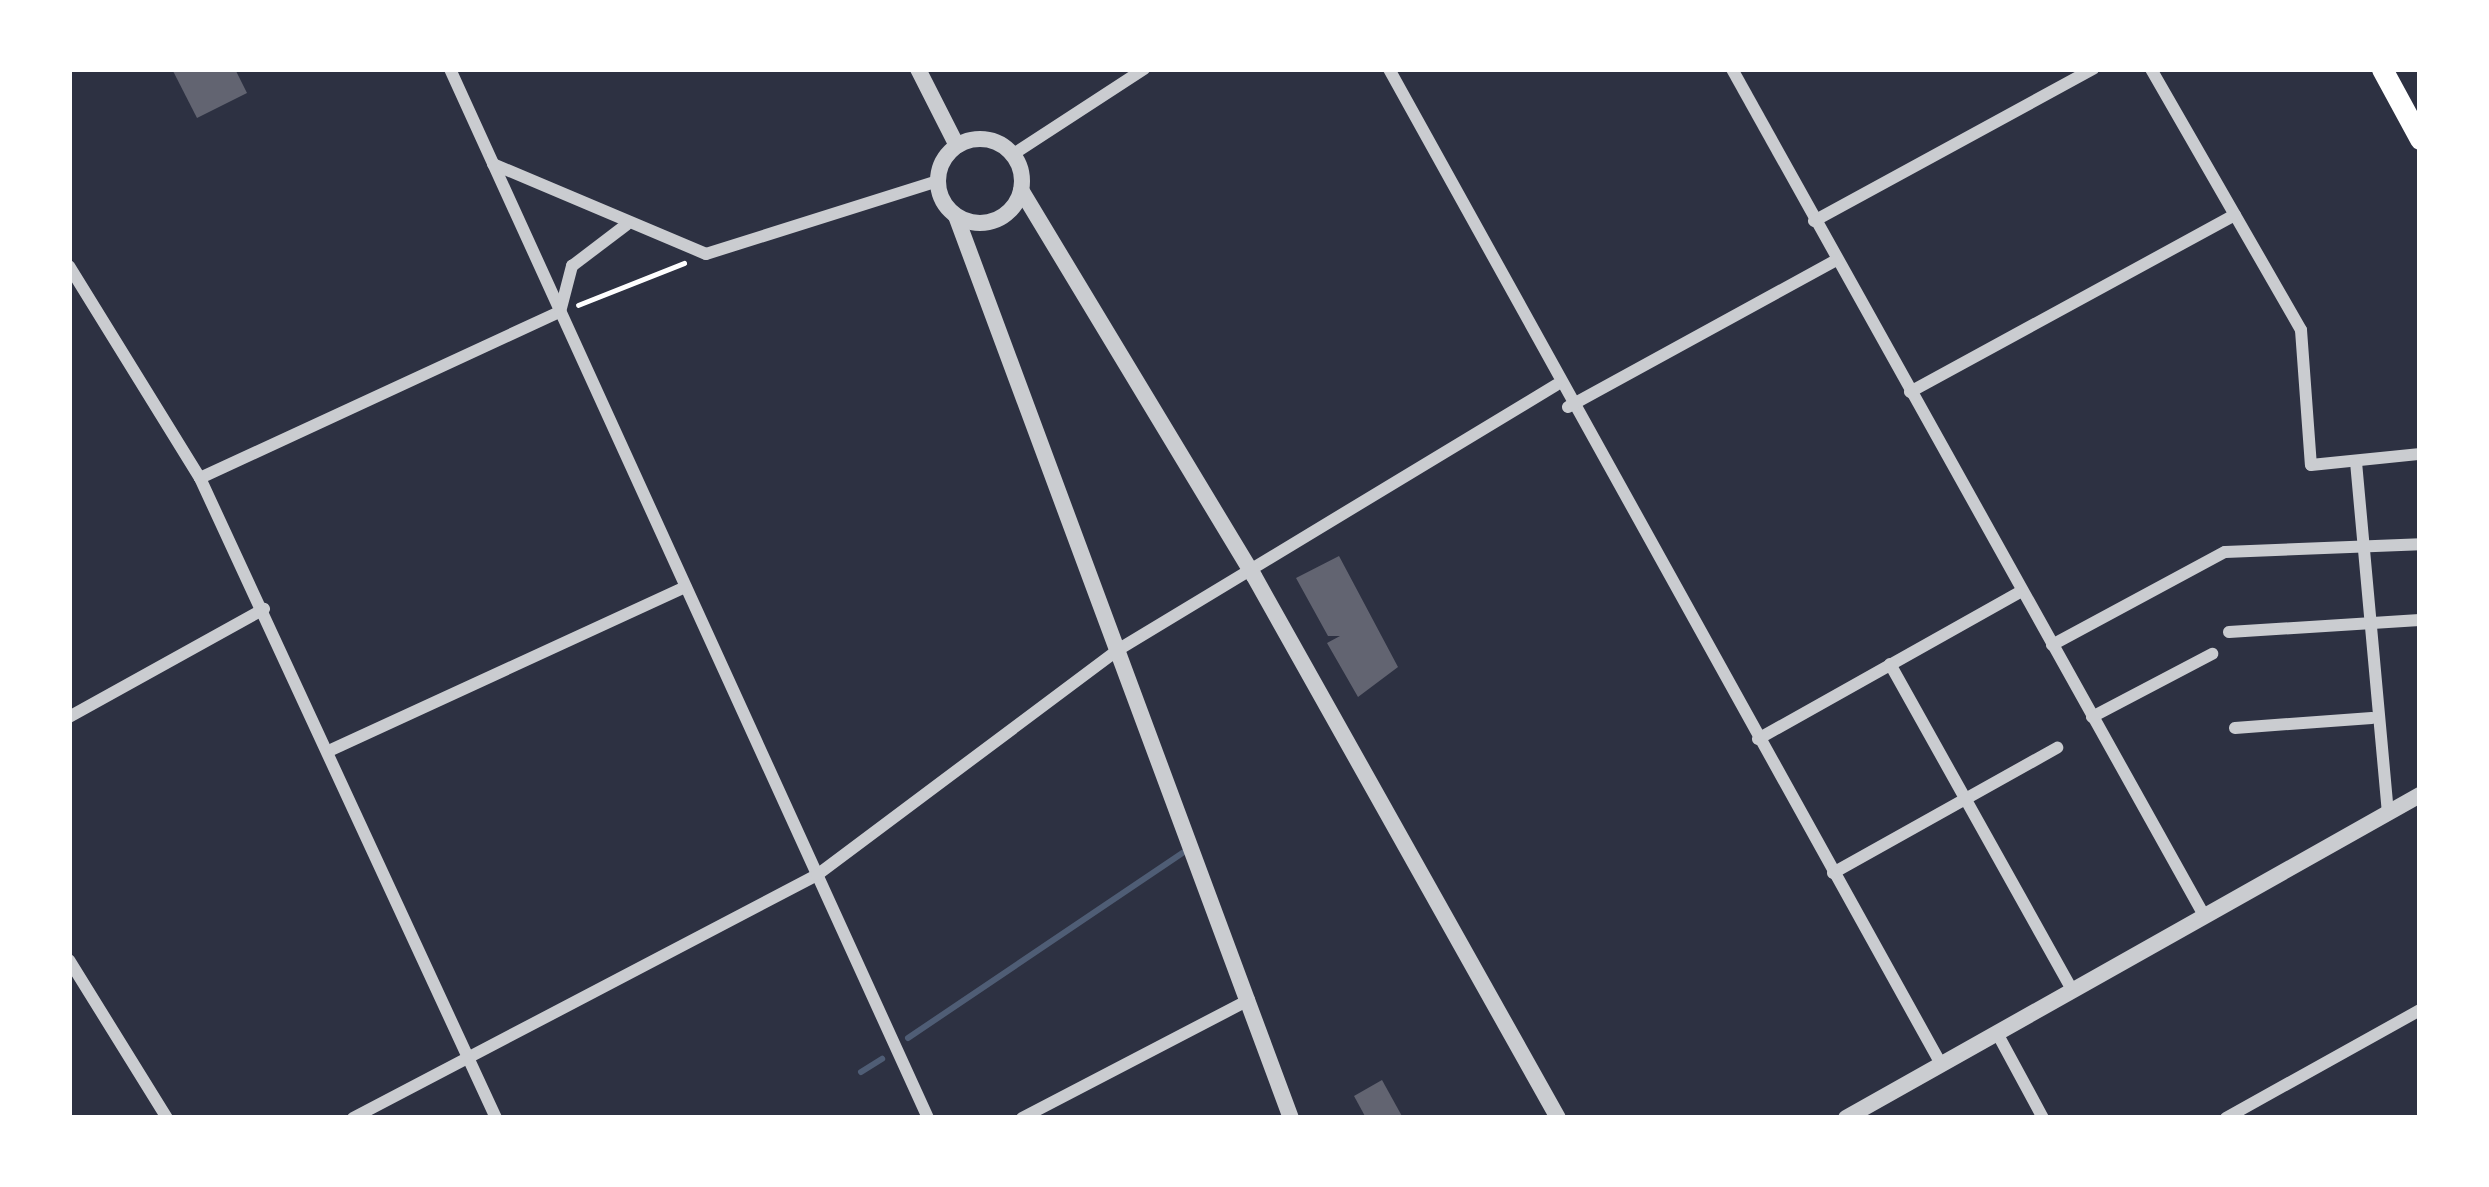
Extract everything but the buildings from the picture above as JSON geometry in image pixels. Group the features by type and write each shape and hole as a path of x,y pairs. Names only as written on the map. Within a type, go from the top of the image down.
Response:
{"main road":[{"path":"2381,69 2420,139"}],"street":[{"path":"450,69 928,1118"},
{"path":"918,69 957,146"},
{"path":"1012,154 1144,69"},
{"path":"1390,69 1568,407 1941,1064"},
{"path":"1732,69 2205,917"},
{"path":"1814,220 2092,69"},
{"path":"2151,69 2300,330 2306,458 2356,462 2420,454"},
{"path":"957,146 992,141 1012,154 1021,190 1254,575 1558,1118"},
{"path":"493,164 626,225 706,254 938,181 957,146"},
{"path":"938,181 956,216 1291,1118"},
{"path":"956,216 1001,218 1021,190"},
{"path":"1910,392 2235,215"},
{"path":"560,312 572,266 626,225"},
{"path":"1568,407 1836,260"},
{"path":"69,266 200,478 332,749 496,1118"},
{"path":"200,478 560,312"},
{"path":"353,1118 470,1064 817,875 1116,651 1254,575 1556,385"},
{"path":"2356,462 2372,718 2388,814"},
{"path":"2052,645 2225,552 2420,544"},
{"path":"332,749 686,586"},
{"path":"1758,739 2022,591"},
{"path":"69,717 264,609"},
{"path":"2229,632 2420,620"},
{"path":"2092,717 2212,655"},
{"path":"1890,664 2073,991"},
{"path":"2235,728 2372,718"},
{"path":"1833,873 2057,748"},
{"path":"1846,1118 2420,795"},
{"path":"69,960 167,1118"},
{"path":"1022,1118 1249,1000"},
{"path":"2226,1118 2420,1010"},
{"path":"1996,1033 2043,1118"}],"path":[{"path":"560,312 706,254"}],"waterway":[{"path":"908,1038 1182,853"},
{"path":"861,1072 882,1059"}]}
